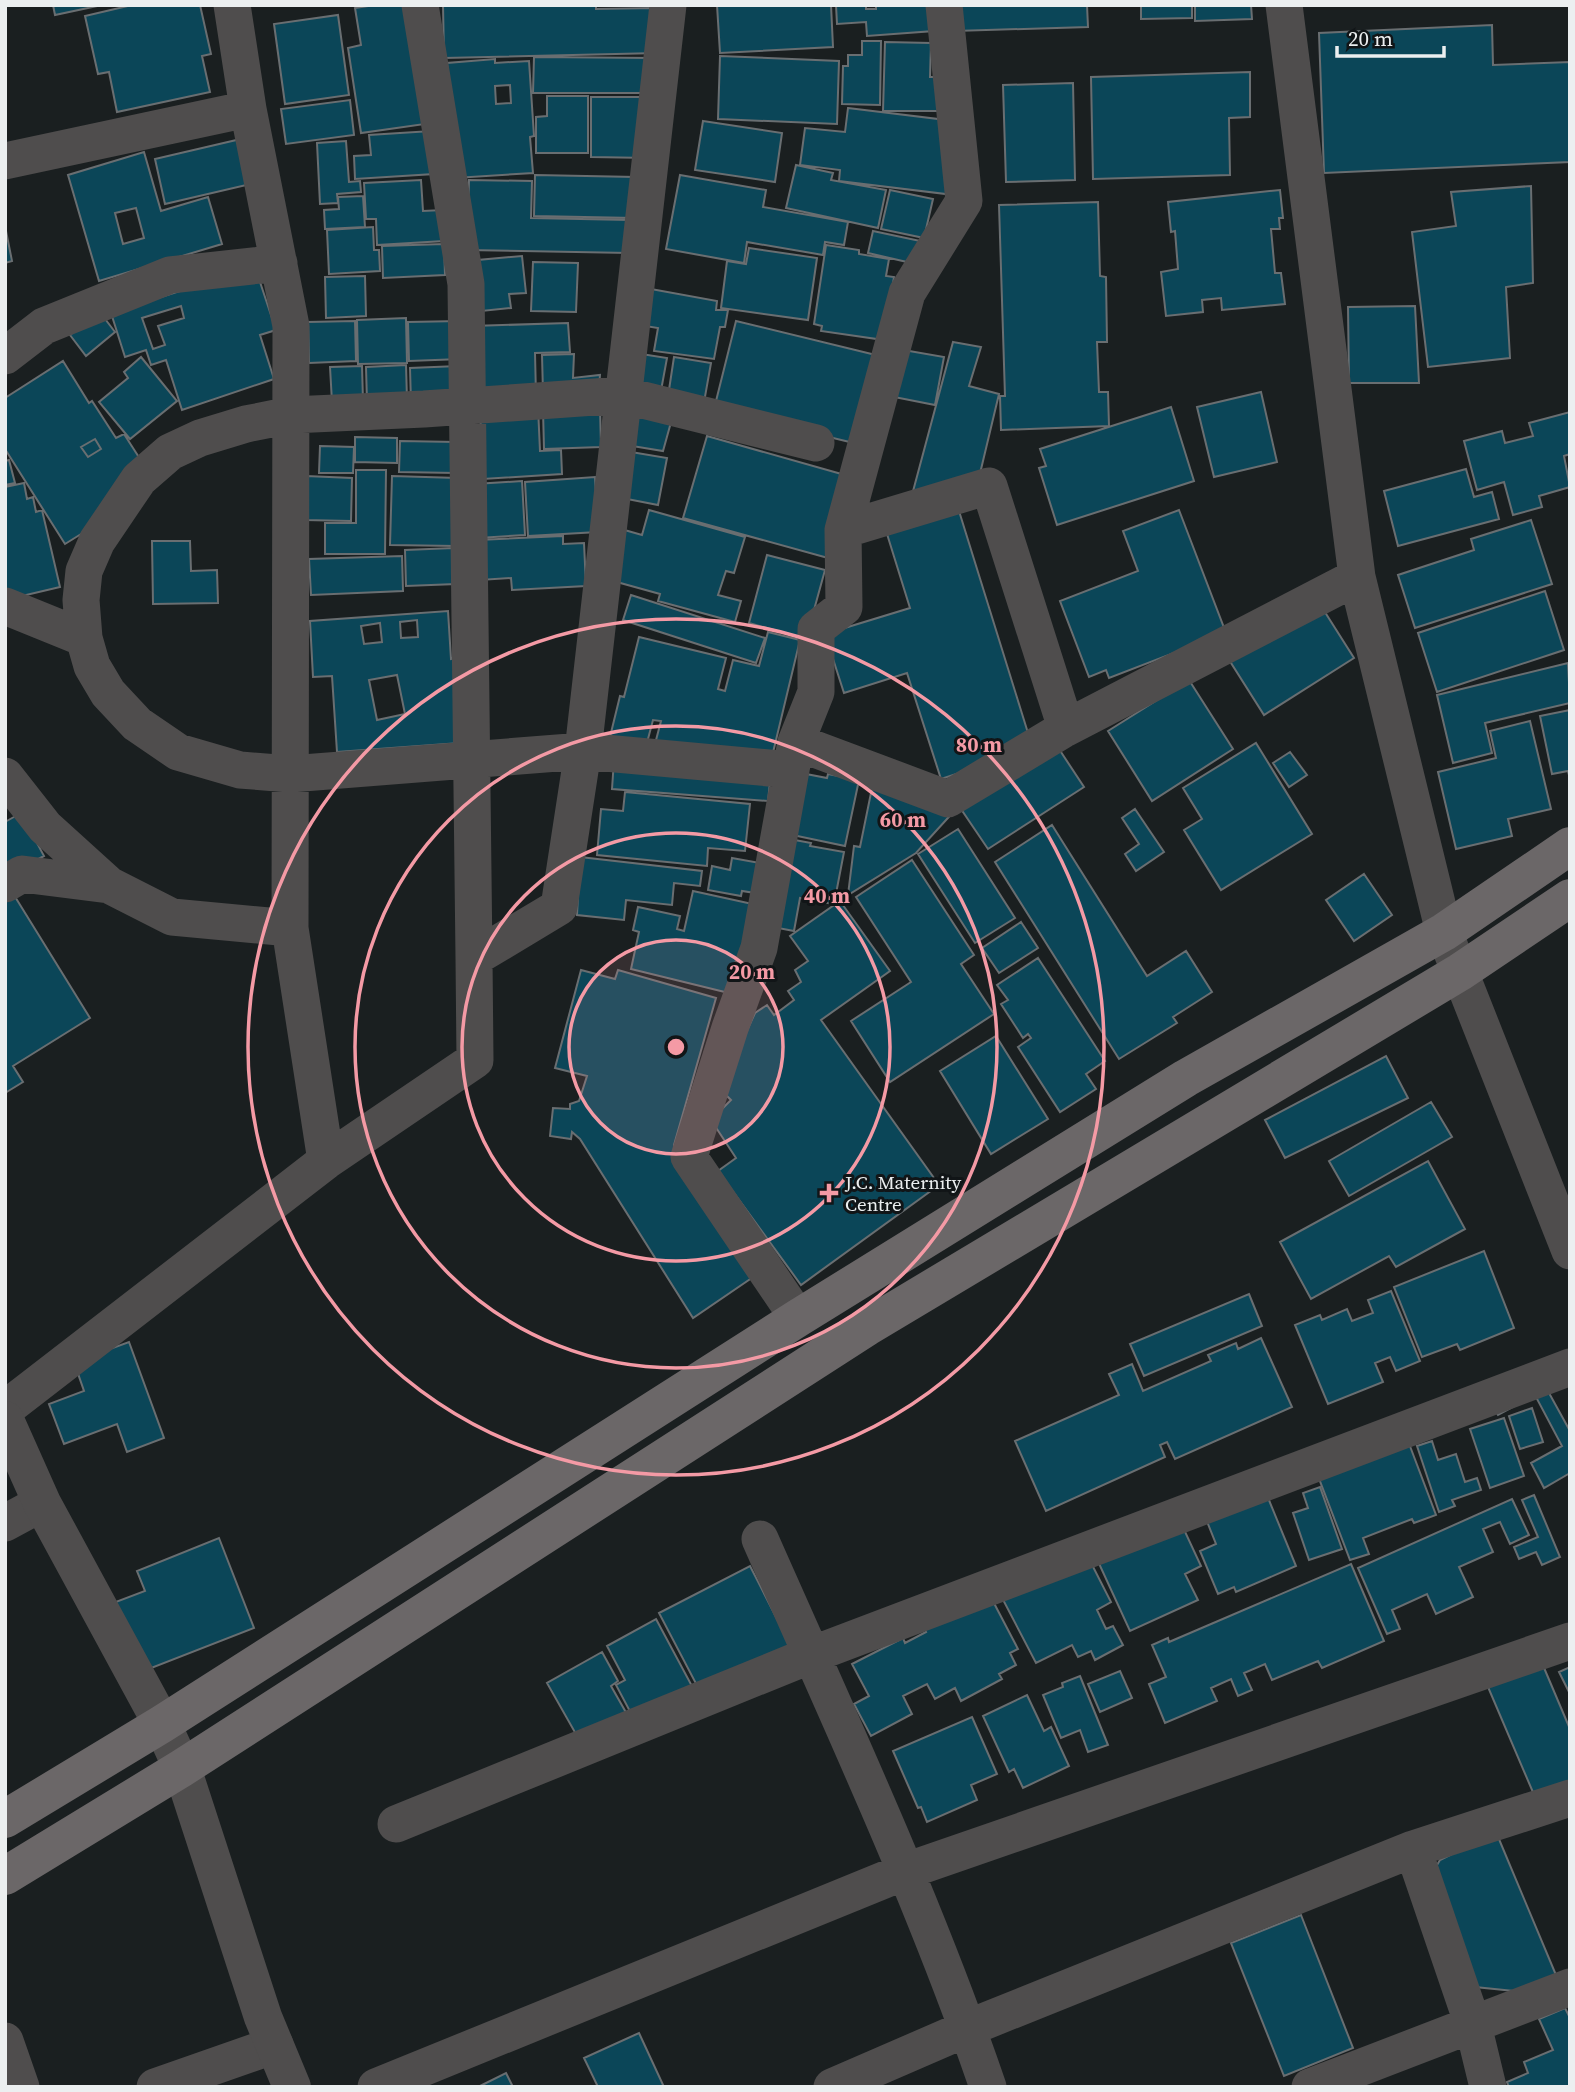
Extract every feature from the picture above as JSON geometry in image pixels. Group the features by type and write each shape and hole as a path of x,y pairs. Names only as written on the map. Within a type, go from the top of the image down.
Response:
{"main road":[{"path":"5,1819 162,1724 798,1318 1186,1078 1444,932 1570,846"},
{"path":"5,1877 182,1768 867,1327 1460,972 1570,898"}],"street":[{"path":"232,5 248,109 291,326 290,928 326,1161"},
{"path":"5,1409 326,1161 475,1060 466,284 420,5"},
{"path":"474,958 559,907 583,751 668,5"},
{"path":"655,266 685,5"},
{"path":"798,1318 689,1157 730,1028 760,948 794,756 816,692 816,629 844,607 843,530 906,293 964,201 944,5"},
{"path":"1284,5 1357,577 1444,932 1570,1251"},
{"path":"5,161 248,109"},
{"path":"5,356 44,326 170,275 279,263"},
{"path":"816,443 623,395 291,415 246,424 200,438 170,452 139,479 97,541 84,572 81,600 84,638 92,666 108,693 137,724 178,752 240,770 290,774 583,751 794,756 948,799 1066,728 1357,577"},
{"path":"843,530 989,486 1066,728"},
{"path":"5,606 84,638"},
{"path":"5,776 45,827 109,885 172,917 290,928"},
{"path":"5,884 22,874 109,885"},
{"path":"396,1824 811,1655 1570,1367"},
{"path":"5,1420 42,1503 162,1724 182,1768 263,2017 292,2087"},
{"path":"5,1523 42,1503"},
{"path":"760,1539 906,1871 968,2028 988,2087"},
{"path":"376,2087 906,1871 1570,1641"},
{"path":"832,2087 968,2028 1413,1849 1570,1798"},
{"path":"1413,1849 1473,2025 1488,2087"},
{"path":"1310,2087 1570,1987"},
{"path":"5,2040 21,2087"},
{"path":"155,2087 275,2045"}],"building":[{"path":"53,5 102,5 55,15"},
{"path":"132,5 200,5 211,54 202,56 210,92 117,112 109,72 98,74 85,16"},
{"path":"414,5 432,123 361,133 348,48 361,45 355,8"},
{"path":"443,5 596,5 596,9 656,8 658,53 444,58"},
{"path":"717,5 831,5 833,47 720,53"},
{"path":"836,5 866,5 866,9 876,9 876,5 933,5 934,31 867,36 866,22 837,24"},
{"path":"954,5 1087,5 1088,27 955,31"},
{"path":"1141,5 1192,5 1192,18 1141,19"},
{"path":"1195,5 1251,5 1252,19 1195,21"},
{"path":"338,15 349,95 285,104 274,24"},
{"path":"1492,25 1493,65 1570,62 1570,162 1324,173 1319,33"},
{"path":"862,41 881,41 880,105 842,104 843,66 848,66 848,55 862,55"},
{"path":"885,42 931,43 930,77 939,77 938,111 883,111"},
{"path":"720,56 839,61 837,124 718,119"},
{"path":"534,57 654,58 654,93 533,93"},
{"path":"495,59 495,63 529,61 534,136 530,137 533,173 455,178 447,63","holes":["510,85 511,103 496,104 495,86"]},
{"path":"1250,72 1250,117 1229,118 1230,175 1093,179 1091,77"},
{"path":"1073,83 1075,180 1006,182 1003,85"},
{"path":"547,96 588,96 588,153 536,153 536,117 547,116"},
{"path":"591,97 650,97 650,158 591,157"},
{"path":"350,100 354,135 286,144 281,109"},
{"path":"848,108 946,120 946,194 839,181 840,170 800,165 805,128 845,132"},
{"path":"703,121 782,133 775,182 695,170"},
{"path":"431,131 434,174 355,179 354,156 371,155 369,135"},
{"path":"245,138 255,183 165,204 155,159"},
{"path":"346,141 349,182 360,181 361,192 337,194 338,203 320,204 317,143"},
{"path":"144,152 161,211 208,197 222,244 99,281 68,175","holes":["136,208 144,238 123,244 115,213"]},
{"path":"796,165 833,173 831,180 886,190 878,228 786,208"},
{"path":"535,175 636,177 635,218 534,216"},
{"path":"680,175 766,190 763,207 848,222 844,245 825,242 823,255 747,242 744,263 666,249"},
{"path":"421,180 423,211 443,210 444,241 377,245 376,219 366,219 364,183"},
{"path":"469,180 532,181 531,218 630,220 629,253 467,250"},
{"path":"1531,186 1533,283 1506,287 1510,358 1428,367 1412,232 1456,226 1451,192"},
{"path":"890,190 933,199 924,238 881,229"},
{"path":"1280,190 1283,218 1279,218 1280,229 1271,229 1275,273 1281,273 1285,304 1222,310 1221,298 1202,300 1203,312 1166,316 1161,272 1178,269 1175,231 1171,232 1168,202"},
{"path":"363,196 365,227 325,229 324,210 339,209 338,197"},
{"path":"1098,202 1100,276 1106,277 1107,342 1097,342 1099,392 1108,392 1109,426 1001,430 1000,396 1005,396 999,205"},
{"path":"5,226 12,261 5,263"},
{"path":"373,227 374,250 379,250 380,271 329,274 327,230"},
{"path":"873,231 925,242 920,265 868,253"},
{"path":"444,244 445,275 383,278 382,246"},
{"path":"826,245 859,250 859,254 889,259 886,276 894,277 884,340 821,331 822,326 814,324"},
{"path":"749,248 817,258 808,320 721,308 727,261 746,264"},
{"path":"522,256 526,293 509,294 511,308 472,312 467,261"},
{"path":"533,262 578,263 576,312 531,311"},
{"path":"255,267 276,330 260,335 274,379 182,410 166,360 151,365 146,350 125,357 111,313","holes":["181,306 184,318 158,326 165,345 153,349 142,318"]},
{"path":"365,276 366,316 326,318 325,277"},
{"path":"640,287 717,301 716,310 728,310 725,327 720,327 714,359 654,351 658,328 633,324"},
{"path":"1415,306 1419,383 1349,383 1348,307"},
{"path":"99,311 115,332 86,356 70,335"},
{"path":"406,318 407,363 358,364 357,320"},
{"path":"355,321 356,361 309,363 308,322"},
{"path":"460,321 461,359 409,361 408,322"},
{"path":"736,321 884,357 862,445 714,409"},
{"path":"568,323 570,352 535,353 536,396 474,398 472,326"},
{"path":"953,342 981,347 969,386 999,394 977,486 912,495"},
{"path":"892,348 944,357 935,405 884,395"},
{"path":"635,353 667,358 660,396 628,390"},
{"path":"574,354 573,378 600,375 599,388 543,393 542,355"},
{"path":"141,357 177,401 130,439 99,402 128,378 124,372"},
{"path":"674,357 711,363 703,408 667,403"},
{"path":"63,361 89,403 92,401 116,438 124,434 142,462 110,516 65,544 5,449 5,398","holes":["95,439 101,449 88,457 81,447"]},
{"path":"406,365 407,400 367,402 366,367"},
{"path":"362,366 363,401 332,402 330,367"},
{"path":"458,366 459,401 411,403 410,368"},
{"path":"1261,392 1277,462 1214,477 1197,407"},
{"path":"633,405 673,415 663,451 626,445"},
{"path":"538,407 540,451 561,450 562,474 483,479 480,410"},
{"path":"1171,407 1194,481 1057,525 1039,468 1046,466 1040,449"},
{"path":"600,408 601,447 544,449 543,410"},
{"path":"1570,412 1570,454 1564,456 1570,487 1539,496 1542,507 1513,515 1504,482 1477,490 1464,441 1502,431 1505,443 1533,436 1529,423"},
{"path":"707,436 852,477 828,558 683,518"},
{"path":"355,437 397,438 397,463 355,462"},
{"path":"95,439 101,449 88,457 81,447"},
{"path":"400,441 457,442 456,473 399,472"},
{"path":"320,446 354,447 353,473 319,473"},
{"path":"631,452 667,458 658,505 622,498"},
{"path":"9,460 15,483 5,485 5,461"},
{"path":"1466,469 1474,497 1492,492 1499,519 1398,546 1384,491"},
{"path":"356,470 386,470 385,554 325,554 325,523 356,523"},
{"path":"306,476 352,478 351,521 305,520"},
{"path":"392,476 458,478 456,546 390,545"},
{"path":"595,477 598,532 528,536 525,482"},
{"path":"522,481 525,535 478,538 475,484"},
{"path":"24,483 27,499 33,497 36,512 42,510 60,587 5,600 5,487"},
{"path":"649,510 745,537 734,573 726,571 718,595 741,601 735,622 658,601 660,594 606,579 621,529 642,535"},
{"path":"1179,510 1226,633 1109,678 1106,670 1089,677 1060,601 1138,571 1123,531"},
{"path":"959,511 1033,749 941,779 907,673 844,693 825,634 910,608 887,534"},
{"path":"1531,520 1552,584 1415,628 1398,575 1474,550 1471,539"},
{"path":"563,536 563,544 584,543 586,586 512,590 511,578 480,580 478,540"},
{"path":"152,541 190,541 191,571 217,570 218,603 153,604"},
{"path":"454,548 456,584 406,586 405,550"},
{"path":"767,555 825,570 806,639 749,623"},
{"path":"402,556 403,591 311,595 309,559"},
{"path":"1545,591 1564,650 1437,692 1418,633"},
{"path":"631,595 765,638 756,663 623,620"},
{"path":"1316,598 1354,658 1264,715 1226,655"},
{"path":"448,611 451,659 455,658 460,743 337,752 332,676 313,677 310,621","holes":["417,620 418,637 401,638 400,622","380,623 382,642 364,644 361,626","397,675 405,714 377,720 369,680"]},
{"path":"768,632 800,640 770,765 655,744 661,721 653,720 644,754 608,745 620,696 624,697 639,637 726,658 718,689 725,691 733,660 759,666"},
{"path":"1568,663 1570,703 1485,723 1492,753 1453,763 1437,695"},
{"path":"1189,680 1233,749 1152,801 1108,731"},
{"path":"1570,710 1570,779 1568,771 1552,774 1540,716"},
{"path":"1530,721 1551,809 1508,819 1512,836 1456,849 1438,772 1496,758 1490,731"},
{"path":"1256,743 1312,834 1221,890 1184,830 1202,819 1183,788"},
{"path":"1057,746 1084,787 988,849 961,809"},
{"path":"1290,752 1307,775 1289,787 1273,763"},
{"path":"614,760 771,772 768,801 612,789"},
{"path":"796,772 859,780 845,846 783,833"},
{"path":"872,788 957,808 916,853 848,895 854,846 860,847"},
{"path":"625,792 750,804 745,851 708,848 707,866 597,855 601,809 623,811"},
{"path":"1135,809 1164,852 1136,871 1125,854 1139,844 1122,818"},
{"path":"21,813 44,856 5,877 5,822"},
{"path":"1052,825 1147,976 1186,951 1212,992 1173,1017 1177,1023 1119,1059 995,862"},
{"path":"958,829 1015,918 975,943 918,854"},
{"path":"784,838 844,852 834,904 800,898 794,931 778,928"},
{"path":"580,857 702,871 700,886 674,883 672,905 626,900 624,920 577,915"},
{"path":"732,858 760,863 755,893 742,891 741,896 708,890 712,866 730,870"},
{"path":"912,860 974,955 961,964 994,1014 890,1082 851,1021 911,982 856,897"},
{"path":"1364,874 1392,915 1354,941 1326,900"},
{"path":"9,887 90,1018 13,1066 23,1082 5,1093 5,889"},
{"path":"693,891 757,905 737,995 631,969 639,932 633,930 638,907 680,916 677,929 684,931"},
{"path":"840,901 890,971 821,1020 939,1185 801,1285 718,1171 736,1158 711,1120 731,1100 720,1089 755,1013 767,1005 774,1015 794,1000 788,991 801,982 795,970 808,961 790,936"},
{"path":"1021,922 1038,948 999,973 982,948"},
{"path":"1038,958 1105,1061 1086,1074 1096,1089 1060,1112 1018,1047 1031,1038 1028,1034 1023,1038 1001,1004 1008,1000 997,985"},
{"path":"581,970 615,979 618,970 716,998 674,1145 759,1273 693,1318 580,1139 572,1132 571,1139 550,1136 553,1108 570,1109 570,1104 579,1101 587,1076 555,1068"},
{"path":"996,1036 1048,1119 991,1154 940,1071"},
{"path":"1386,1056 1408,1098 1285,1158 1265,1120"},
{"path":"1431,1102 1452,1137 1349,1196 1329,1161"},
{"path":"1428,1161 1465,1229 1396,1267 1389,1256 1311,1299 1280,1242"},
{"path":"1484,1251 1514,1328 1460,1350 1457,1344 1422,1357 1394,1287"},
{"path":"1391,1291 1420,1361 1396,1371 1390,1357 1375,1363 1383,1382 1328,1404 1295,1325 1320,1315 1322,1320 1347,1309 1352,1321 1373,1313 1368,1300"},
{"path":"1249,1294 1262,1326 1144,1376 1130,1344"},
{"path":"1261,1338 1292,1407 1175,1459 1167,1442 1160,1445 1165,1457 1046,1511 1015,1441 1119,1395 1109,1374 1132,1364 1143,1391 1211,1361 1208,1355 1236,1343 1238,1349"},
{"path":"129,1342 164,1438 127,1452 117,1424 64,1444 49,1404 84,1391 74,1362"},
{"path":"1533,1364 1570,1431 1570,1473 1544,1488 1531,1463 1562,1446 1535,1395 1498,1415 1484,1390"},
{"path":"1532,1408 1543,1442 1520,1449 1509,1416"},
{"path":"1504,1418 1524,1476 1490,1488 1470,1429"},
{"path":"1405,1433 1436,1515 1414,1523 1412,1519 1363,1538 1369,1554 1350,1560 1315,1468"},
{"path":"1432,1441 1438,1460 1456,1454 1465,1482 1477,1478 1481,1490 1452,1500 1455,1506 1439,1512 1417,1446"},
{"path":"1320,1487 1342,1549 1309,1560 1293,1513 1308,1508 1303,1493"},
{"path":"1264,1488 1296,1566 1236,1592 1234,1587 1218,1594 1200,1551 1216,1544 1204,1514"},
{"path":"1534,1495 1560,1557 1542,1565 1536,1552 1519,1559 1514,1547 1538,1537 1522,1500"},
{"path":"1512,1499 1529,1535 1510,1544 1500,1522 1483,1529 1493,1552 1459,1567 1473,1597 1436,1614 1427,1594 1392,1610 1400,1629 1387,1634 1358,1568"},
{"path":"1173,1506 1201,1566 1185,1574 1198,1600 1130,1631 1090,1544"},
{"path":"219,1538 254,1628 141,1672 113,1603 145,1591 137,1571"},
{"path":"1084,1549 1111,1602 1097,1610 1106,1629 1113,1626 1123,1645 1095,1660 1091,1651 1078,1657 1072,1645 1036,1663 999,1592"},
{"path":"1351,1564 1384,1641 1322,1668 1318,1661 1272,1680 1265,1664 1244,1673 1252,1690 1238,1696 1231,1679 1211,1688 1217,1701 1165,1723 1149,1684 1166,1677 1152,1645 1168,1638 1169,1642"},
{"path":"750,1566 793,1650 703,1697 659,1613"},
{"path":"985,1586 1018,1649 1010,1653 1016,1665 999,1674 1002,1679 961,1701 955,1688 935,1699 927,1684 903,1696 912,1714 871,1736 854,1704 869,1696 852,1664 903,1638 905,1643 926,1632 919,1621"},
{"path":"656,1619 693,1688 634,1719 616,1685 625,1680 607,1646"},
{"path":"602,1652 618,1681 611,1686 628,1716 581,1743 547,1683"},
{"path":"1539,1656 1570,1729 1570,1791 1538,1804 1485,1680"},
{"path":"1570,1667 1570,1694 1559,1672"},
{"path":"1120,1671 1132,1698 1100,1712 1088,1684"},
{"path":"1080,1676 1108,1745 1088,1752 1080,1730 1061,1738 1043,1695"},
{"path":"1027,1695 1044,1731 1051,1727 1069,1766 1023,1788 1014,1769 1009,1772 983,1716"},
{"path":"972,1717 997,1774 971,1785 977,1800 927,1822 893,1751"},
{"path":"1496,1832 1556,1975 1514,1991 1475,1987 1431,1875 1440,1860"},
{"path":"1301,1915 1353,2048 1284,2076 1231,1943"},
{"path":"1565,2008 1570,2018 1570,2087 1509,2087 1507,2082 1528,2073 1524,2062 1553,2050 1539,2019"},
{"path":"639,2033 664,2087 598,2087 584,2058"},
{"path":"506,2073 513,2087 478,2087"}],"place":[{"name":"J.C. Maternity Centre","path":"829,1193"}]}
